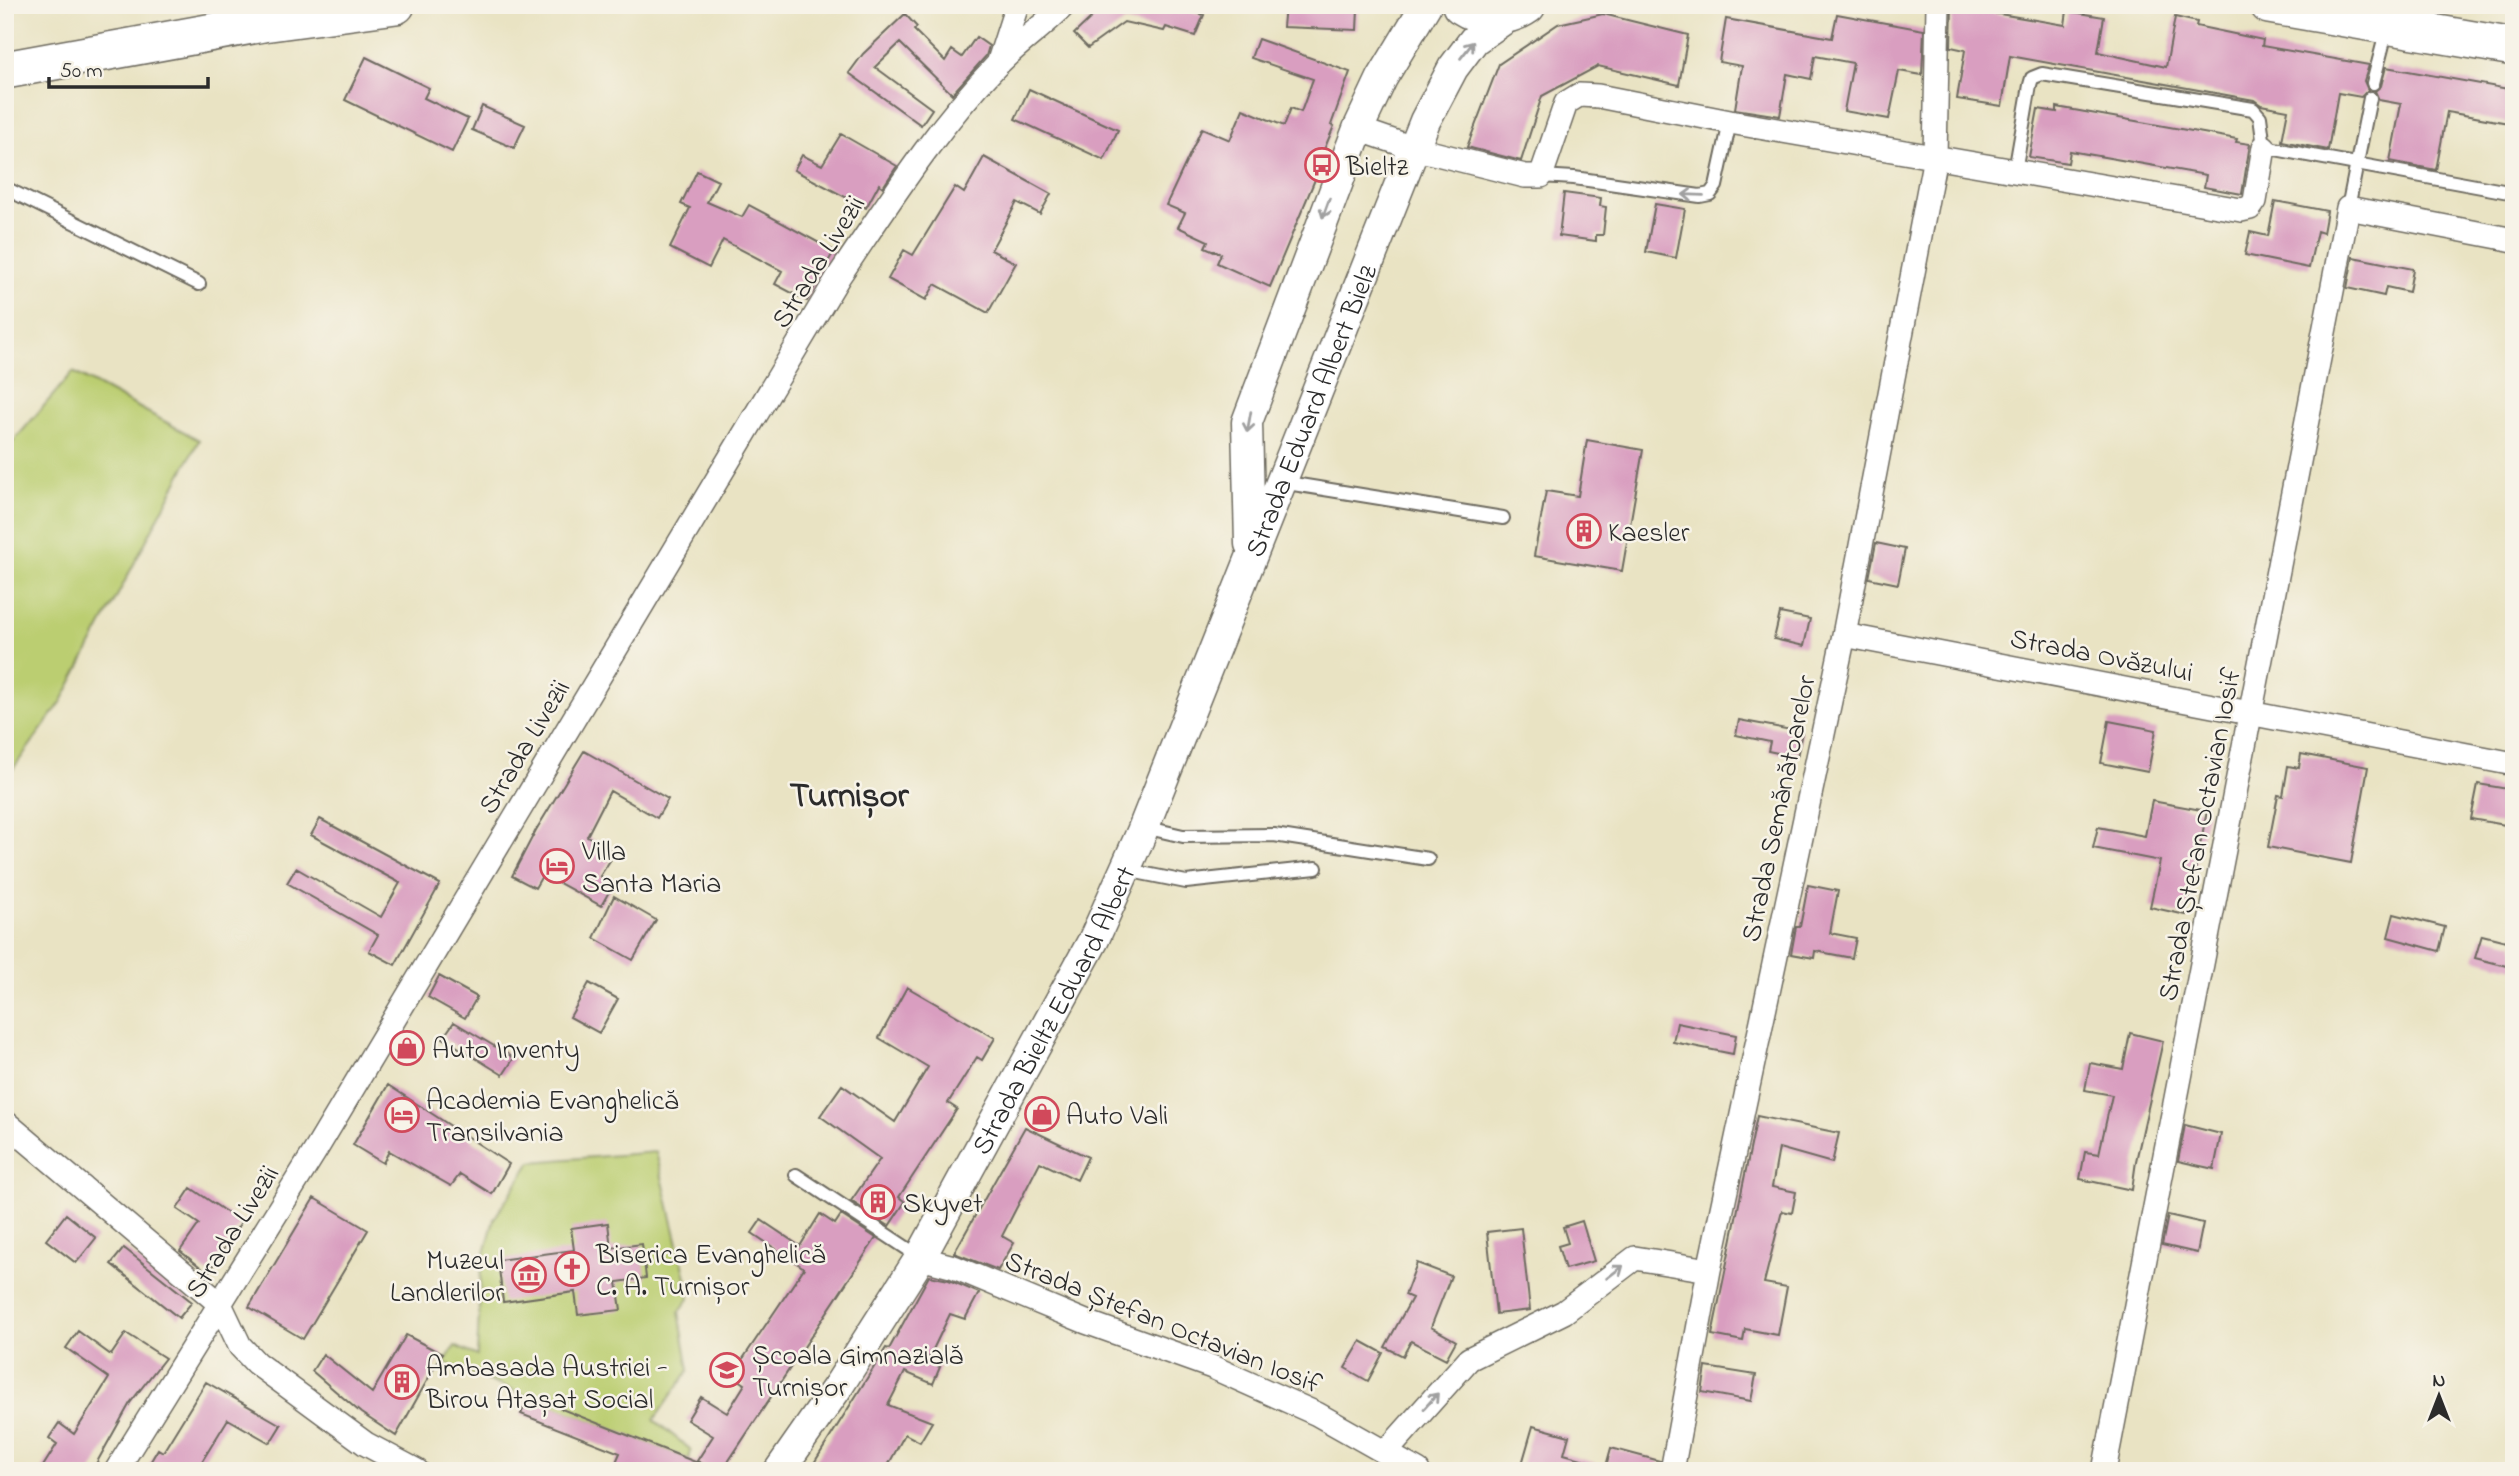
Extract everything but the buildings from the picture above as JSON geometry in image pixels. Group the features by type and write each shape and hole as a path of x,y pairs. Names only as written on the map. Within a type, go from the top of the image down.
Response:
{"main road":[{"path":"5,70 263,23 396,5"},
{"path":"1461,5 1489,16 1520,9"},
{"path":"2269,5 2394,15 2514,47"}],"street":[{"name":"Strada Livezii","path":"998,64 1008,40 1017,5"},
{"name":"Strada Livezii","path":"116,1471 339,1113 839,276 919,158 998,64 1064,5"},
{"name":"Strada Eduard Albert Bielz","path":"1250,556 1247,422 1358,129 1382,78 1426,5"},
{"name":"Strada Semănătoarelor","path":"1672,1471 1709,1270 1844,635 1935,157 1938,5"},
{"name":"Strada Eduard Albert Bielz","path":"1250,556 1413,148 1453,68 1474,40 1520,9"},
{"path":"1358,129 1413,148 1525,177 1541,176 1566,103 1579,95 2241,210 2250,208 2255,201 2264,147"},
{"path":"2348,208 2514,240"},
{"name":"Strada Ștefan Octavian Iosif","path":"2104,1471 2348,208"},
{"name":"Strada Bieltz Eduard Albert","path":"779,1471 839,1385 920,1258 1076,973 1144,827 1250,556"},
{"name":"Strada Ovăzului","path":"1844,635 2514,764"},
{"path":"5,1122 220,1304 240,1346 256,1363 366,1444 417,1471"},
{"name":"Strada Ștefan Octavian Iosif","path":"920,1258 954,1267 1086,1322 1212,1367 1317,1414 1418,1471"},
{"path":"1385,1452 1469,1359 1564,1311 1635,1258 1709,1270"}],"lane":[{"path":"2372,83 2381,43 2394,15"},
{"path":"2015,171 2030,85 2032,78 2042,74 2253,109 2260,117 2264,147 2514,194"},
{"path":"2348,208 2370,98"},
{"path":"1541,176 1574,178 1700,196 1710,194 1716,186 1730,122"},
{"path":"5,187 199,284"},
{"path":"1281,482 1503,518"},
{"path":"1144,827 1183,836 1274,835 1428,859"},
{"path":"1126,870 1186,883 1316,868"},
{"path":"796,1175 920,1258"}],"green space":[{"path":"73,372 199,440 62,701 5,780 5,451"},
{"path":"656,1152 687,1282 689,1299 679,1312 689,1370 654,1420 691,1450 689,1460 444,1363 455,1346 477,1356 481,1269 494,1219 531,1162"}],"place":[{"name":"Bieltz","path":"1322,165"},
{"name":"Kaesler","path":"1584,531"},
{"name":"Villa Santa Maria","path":"557,866"},
{"name":"Auto Inventy","path":"407,1048"},
{"name":"Auto Vali","path":"1042,1114"},
{"name":"Academia Evanghelică Transilvania","path":"402,1115"},
{"name":"Skyvet","path":"878,1202"},
{"name":"Biserica Evanghelică C. A. Turnișor","path":"572,1269"},
{"name":"Muzeul Landlerilor","path":"529,1275"},
{"name":"Școala Gimnazială Turnișor","path":"727,1370"},
{"name":"Ambasada Austriei - Birou Atașat Social","path":"402,1382"}],"district":[{"name":"Turnișor","path":"849,794"}]}
